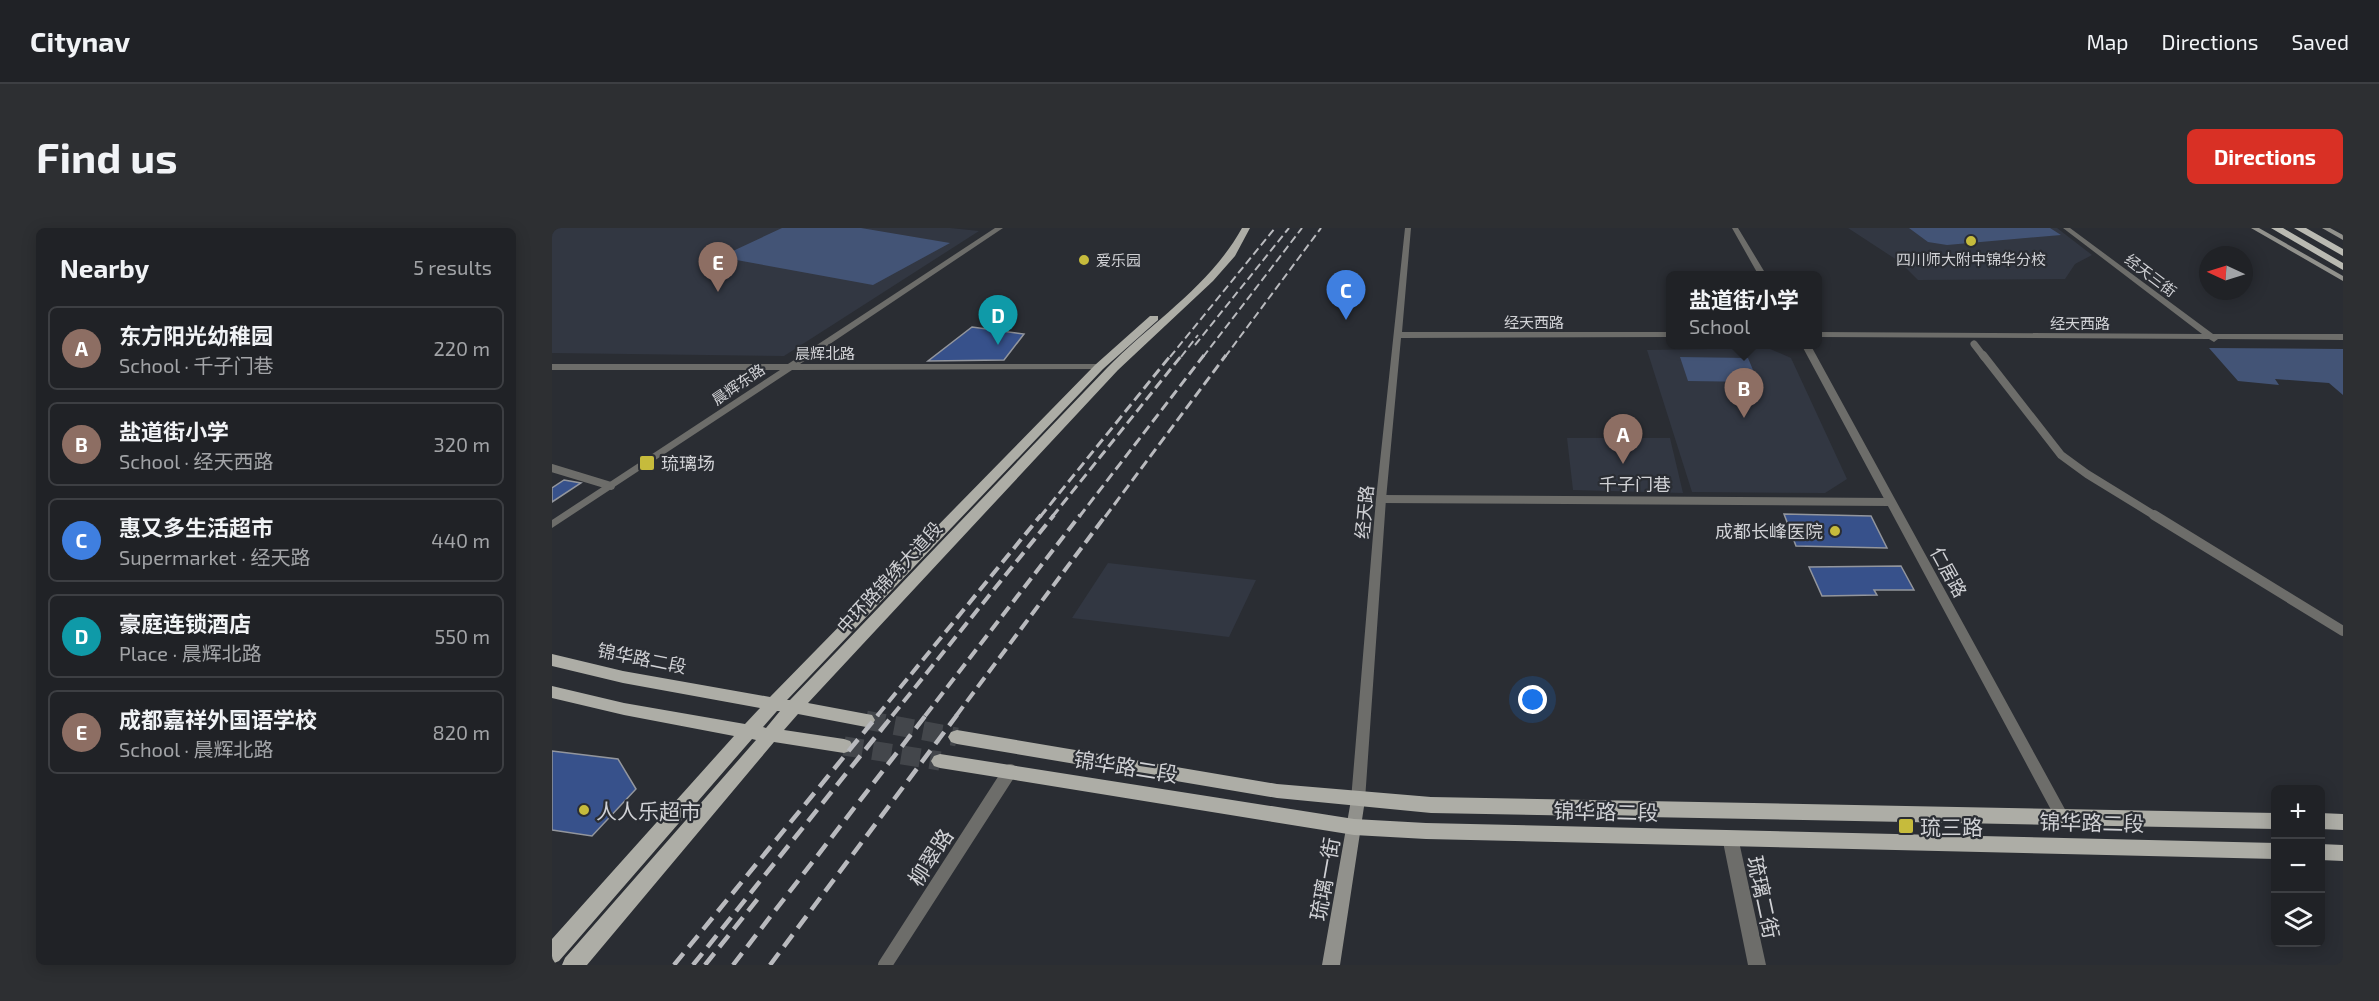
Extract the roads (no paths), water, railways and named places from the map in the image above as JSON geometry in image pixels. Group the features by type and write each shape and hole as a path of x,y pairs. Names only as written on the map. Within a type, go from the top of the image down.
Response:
{"highway":[{"path":"2276,228 2343,267"},
{"path":"2299,228 2343,253"},
{"path":"2306,228 2343,246"},
{"path":"2314,228 2343,246"}],"main road":[{"name":"中环路锦绣大道段","path":"552,954 773,704 1099,367 1199,277 1227,245 1236,228"},
{"name":"中环路锦绣大道段","path":"573,965 794,707 1114,368 1210,279 1232,254 1246,228"},
{"path":"2254,228 2343,279"},
{"path":"2325,228 2343,238"},
{"name":"锦华路二段","path":"552,660 623,677 866,720"},
{"path":"552,692 594,703 749,732 844,746"},
{"name":"锦华路二段","path":"957,736 1277,791 1431,805 2271,821"},
{"name":"锦华路二段","path":"940,761 1354,827 1426,831 2271,851"},
{"name":"琉璃一街","path":"1331,965 1358,800"},
{"path":"2325,821 2343,822"},
{"path":"2325,852 2343,853"}],"street":[{"name":"晨辉东路","path":"552,525 1000,228"},
{"name":"经天路","path":"1358,800 1381,500 1398,338 1401,276 1408,228"},
{"path":"1735,228 1760,271"},
{"name":"经天三街","path":"2066,228 2216,340"},
{"name":"经天西路","path":"1398,338 1666,335"},
{"name":"经天西路","path":"1822,335 2343,342"},
{"name":"经天西路","path":"1822,343 1974,344 2343,337"},
{"name":"经天西路","path":"1398,338 1666,342"},
{"path":"1974,344 2061,455 2086,474 2340,627"},
{"name":"仁居路","path":"1807,349 2062,817"},
{"name":"晨辉北路","path":"552,367 1099,367"},
{"path":"552,468 611,486"},
{"name":"千子门巷","path":"1381,500 1889,502"},
{"name":"柳翠路","path":"885,965 1010,771"},
{"name":"琉璃二街","path":"1730,837 1757,965"}],"tunnel":[{"path":"866,720 957,737"},
{"path":"844,746 940,761"}],"railway":[{"path":"1170,357 1275,228"},
{"path":"1195,345 1289,228"},
{"path":"1203,357 1302,228"},
{"path":"1225,357 1321,228"},
{"path":"1181,357 1198,335"},
{"path":"1040,517 1171,355"},
{"path":"1052,517 1182,355"},
{"path":"1079,517 1204,355"},
{"path":"1105,517 1226,355"},
{"path":"877,716 1041,515"},
{"path":"892,716 1054,515"},
{"path":"925,716 1080,515"},
{"path":"956,716 1106,515"},
{"path":"674,965 878,715"},
{"path":"693,965 893,715"},
{"path":"733,965 926,715"},
{"path":"770,965 957,715"},
{"path":"705,965 760,896"}],"place":[{"name":"四川师大附中锦华分校","path":"1971,241"},
{"name":"爱乐园","path":"1084,260"},
{"name":"成都嘉祥外国语学校","path":"718,292"},
{"name":"惠又多生活超市","path":"1346,320"},
{"name":"豪庭连锁酒店","path":"998,345"},
{"name":"盐道街小学","path":"1744,418"},
{"name":"琉璃场","path":"647,463"},
{"name":"东方阳光幼稚园","path":"1623,464"},
{"name":"成都长峰医院","path":"1835,531"},
{"name":"人人乐超市","path":"584,810"},
{"name":"琉三路","path":"1906,826"}]}
